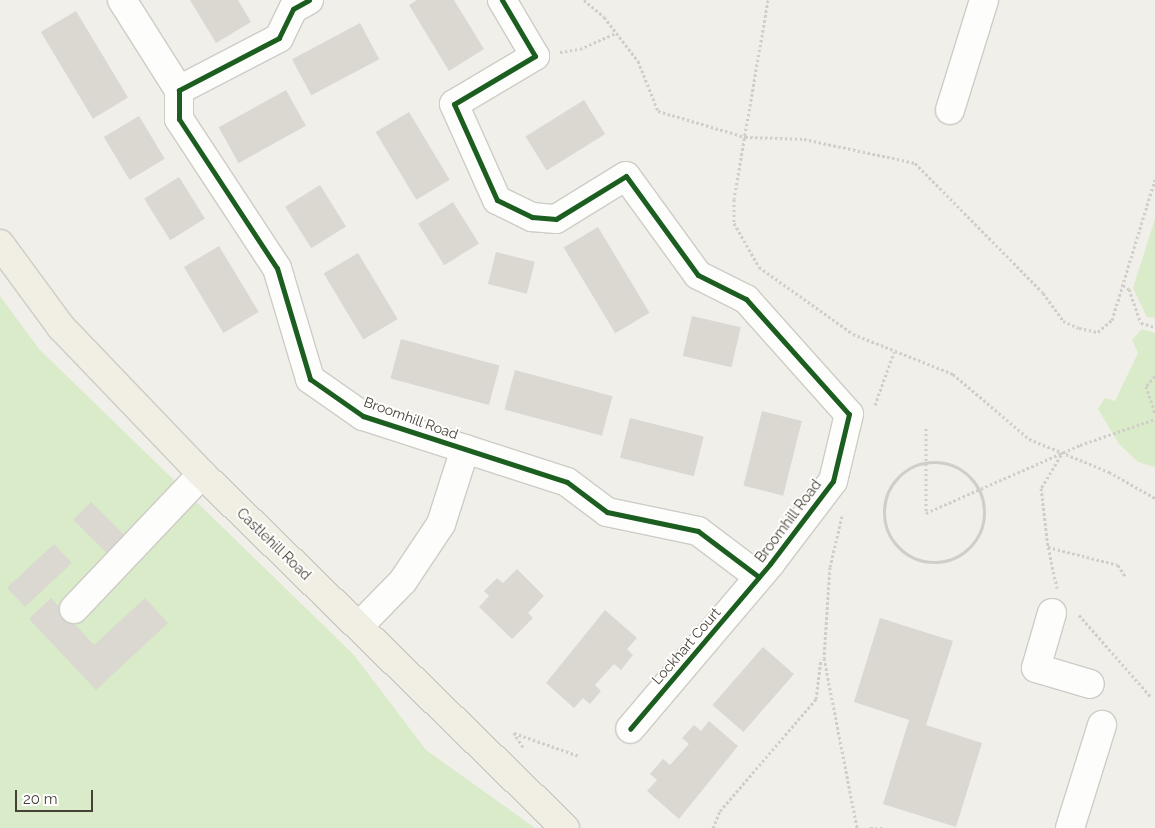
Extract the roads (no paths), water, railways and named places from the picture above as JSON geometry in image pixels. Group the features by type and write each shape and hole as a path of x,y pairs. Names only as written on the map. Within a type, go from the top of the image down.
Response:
{"main road":[{"name":"Castlehill Road","path":"0,244 61,327 202,474 565,828"}],"street":[{"path":"122,0 179,90 279,38 292,9 309,0"},
{"name":"Broomhill Road","path":"179,90 179,119 277,268 310,379 363,416 567,482 608,512 698,532 759,577 833,481 849,414 746,299 698,274 626,176 556,219 532,217 497,200 454,104 535,56 502,0"},
{"path":"950,110 984,0"},
{"name":"Broomhill Road","path":"360,626 403,581 441,524 465,449"},
{"path":"74,609 202,474"},
{"name":"Lockhart Court","path":"630,729 759,577"},
{"path":"1060,604 1036,668 1090,684"},
{"path":"1070,828 1102,725"}]}
